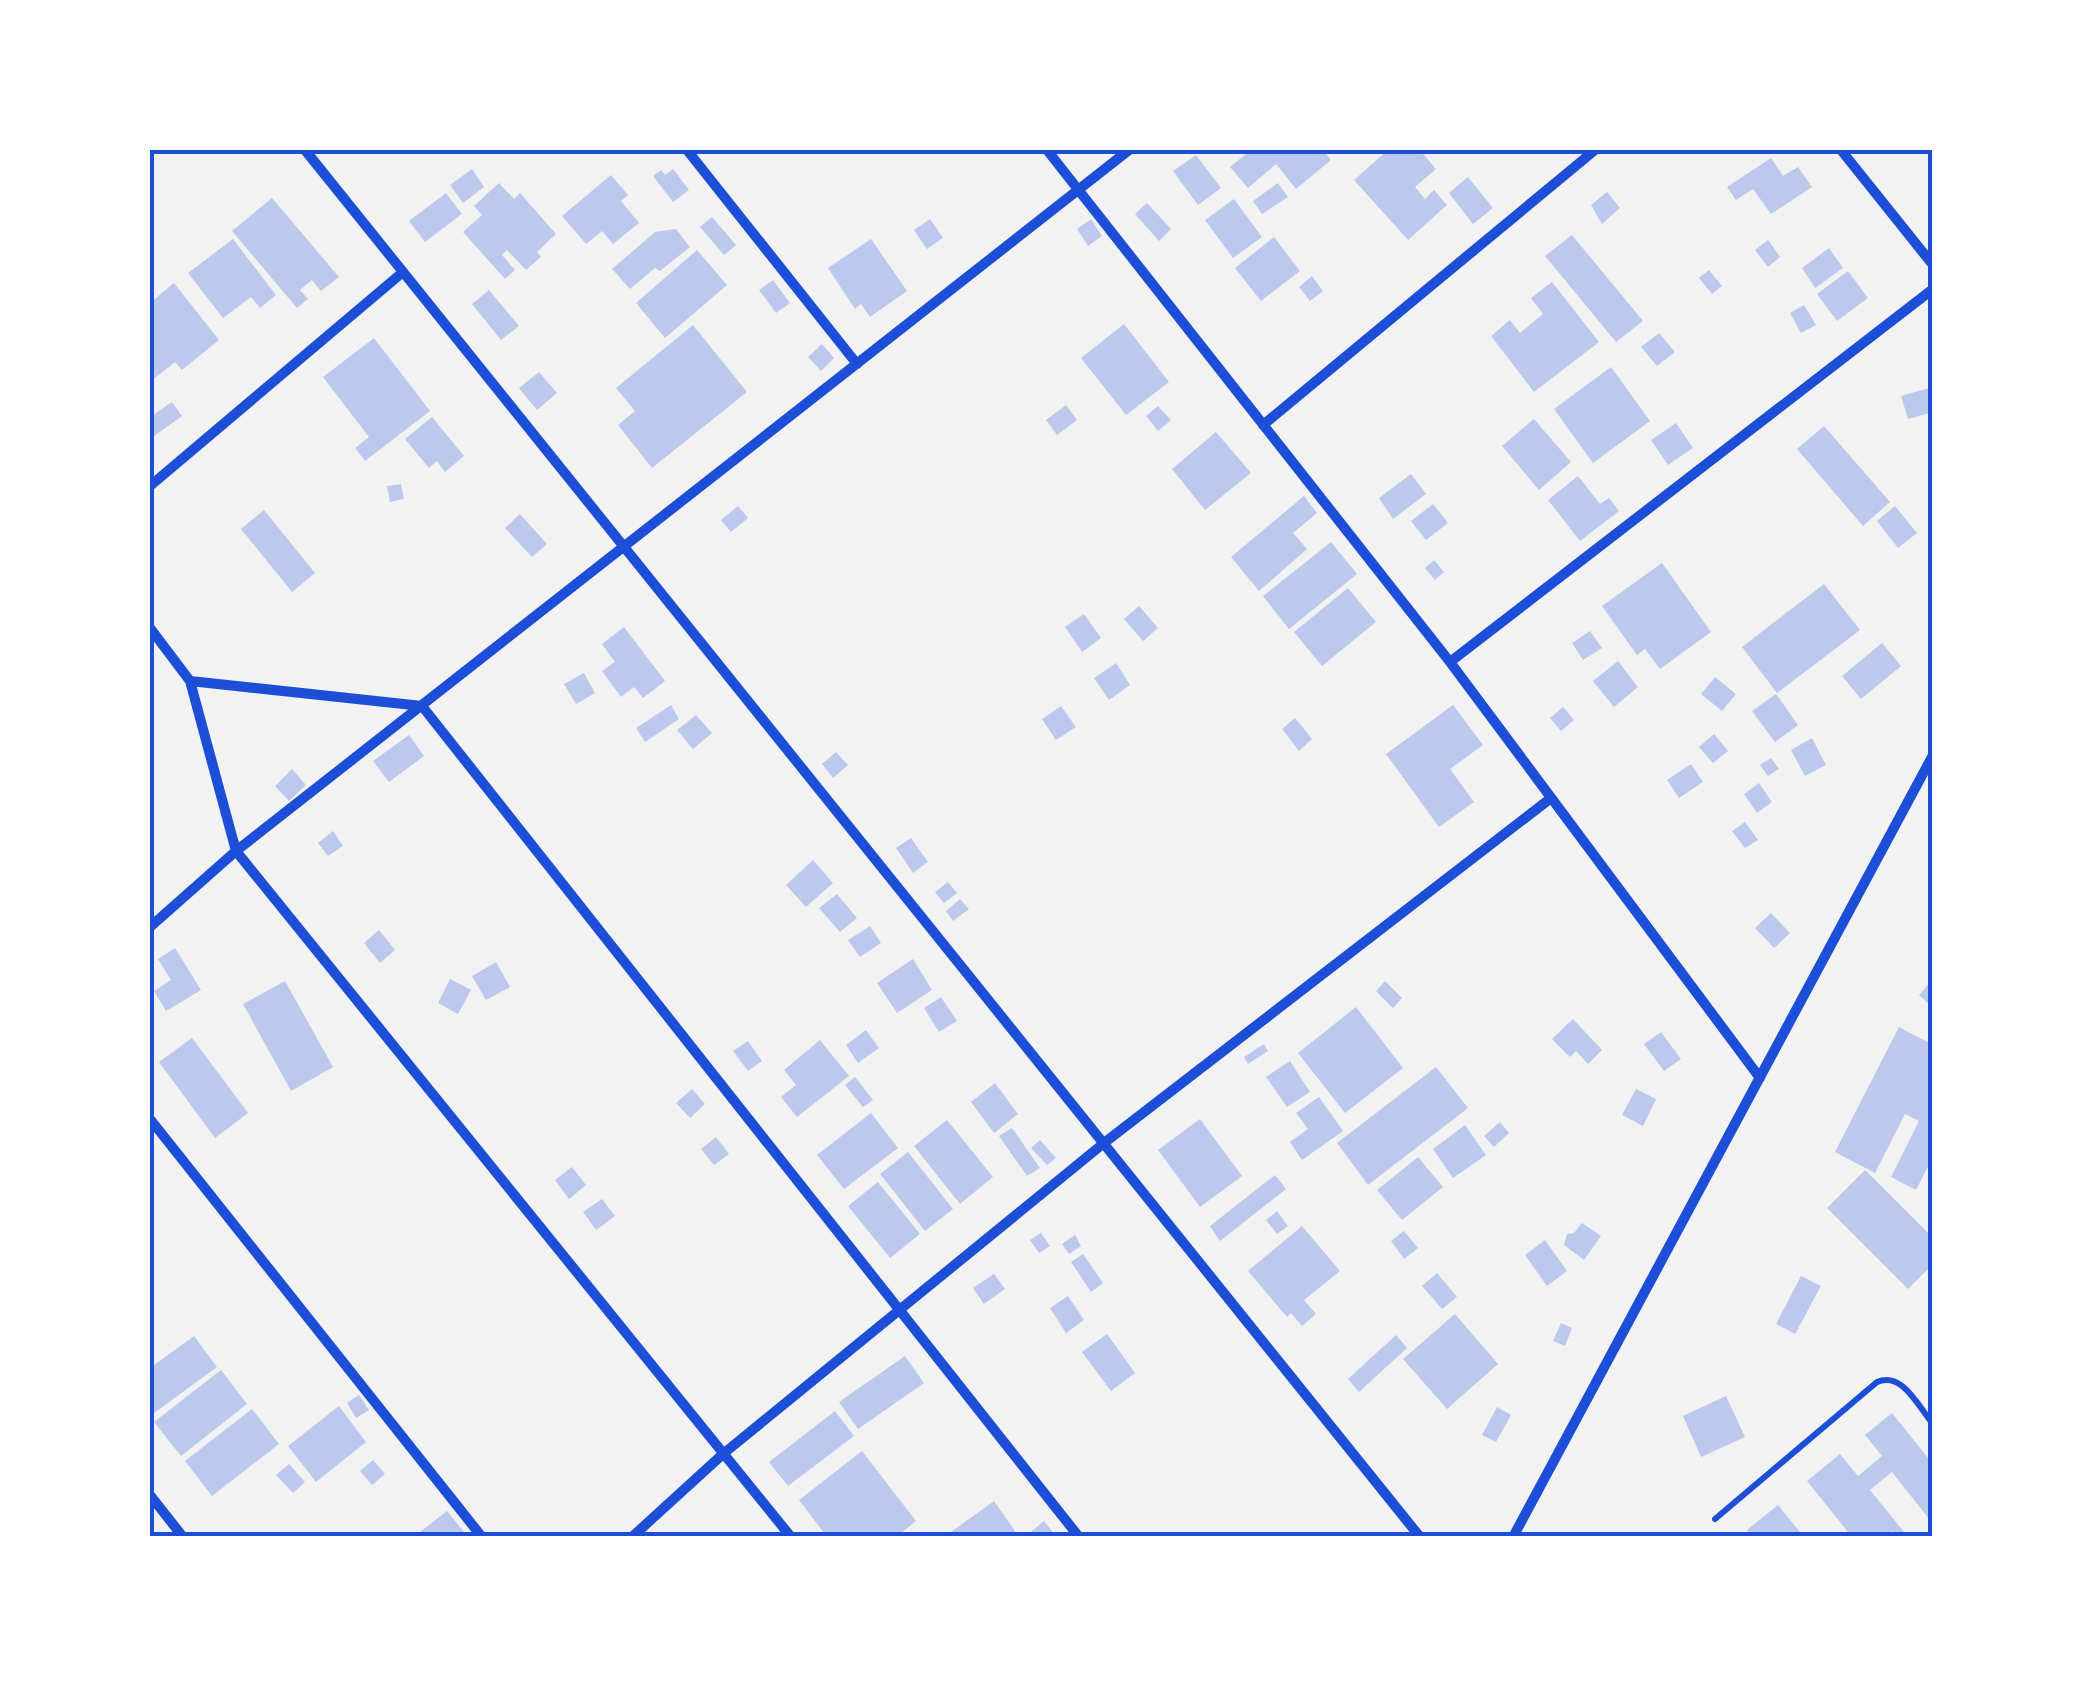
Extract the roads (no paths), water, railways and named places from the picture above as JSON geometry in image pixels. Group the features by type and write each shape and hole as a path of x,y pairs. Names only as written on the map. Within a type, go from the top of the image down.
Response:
{"street":[{"path":"305,150 1420,1537"},
{"path":"686,150 857,364"},
{"path":"1047,150 1450,662 1760,1078"},
{"path":"150,927 236,851 1129,150"},
{"path":"1263,425 1594,150"},
{"path":"1841,150 1933,265"},
{"path":"150,484 402,272"},
{"path":"1450,662 1933,290"},
{"path":"150,628 190,681 236,851 792,1537"},
{"path":"190,681 422,706 1079,1537"},
{"path":"1513,1537 1933,755"},
{"path":"632,1537 723,1454 1104,1144 1552,798"},
{"path":"150,1120 482,1537"},
{"path":"150,1495 183,1537"}]}
